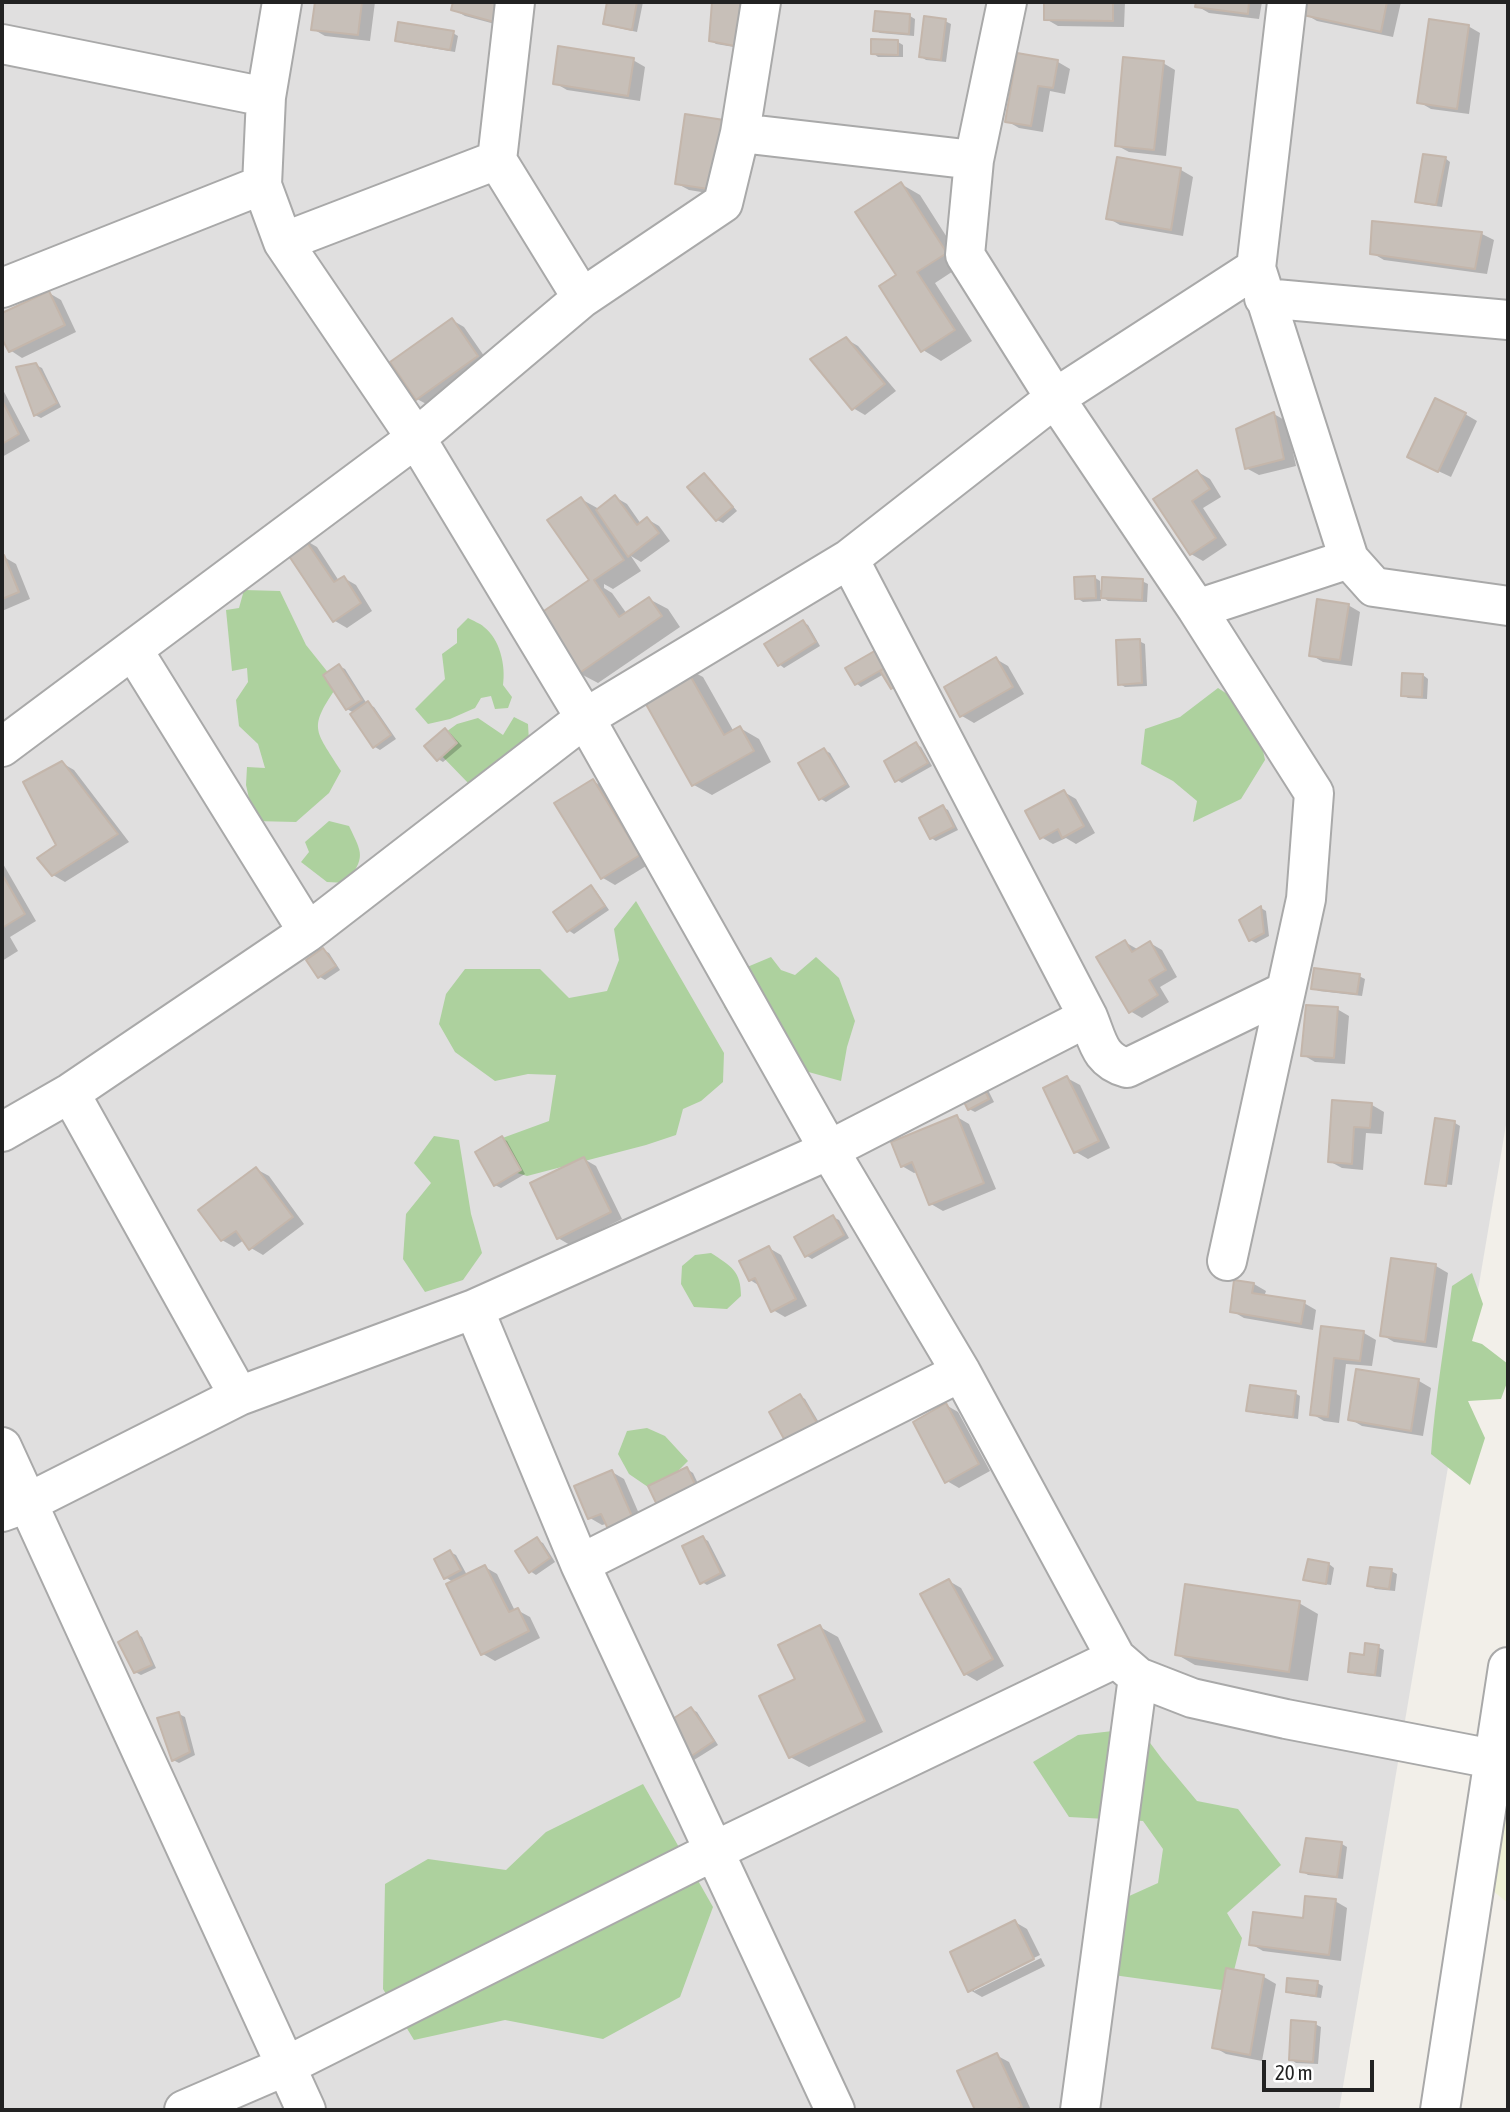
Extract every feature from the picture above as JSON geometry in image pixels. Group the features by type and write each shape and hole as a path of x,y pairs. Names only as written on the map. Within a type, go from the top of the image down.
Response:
{"street":[{"path":"282,2 266,97 262,185 284,242 416,438 584,718 829,1150 961,1372 1127,1668 1080,2110"},
{"path":"515,2 496,160 582,298"},
{"path":"2,747 416,438 582,298 723,202 740,133 761,2"},
{"path":"1007,2 974,160 965,256 1055,398 1197,609 1314,793 1306,899 1227,1261"},
{"path":"1287,2 1260,283 1349,559 1374,587 1508,606"},
{"path":"2,44 266,97"},
{"path":"740,133 974,160"},
{"path":"284,242 496,160"},
{"path":"2,288 262,185"},
{"path":"2,1132 70,1093 309,932 584,718 849,559 1055,398 1260,283 1508,320"},
{"path":"849,559 1088,1017 1105,1058 1127,1068 1286,991"},
{"path":"1197,609 1349,559"},
{"path":"133,650 309,932"},
{"path":"15,1507 239,1396 474,1309 829,1150 1088,1017"},
{"path":"70,1093 239,1396"},
{"path":"474,1309 580,1564 835,2110"},
{"path":"580,1564 961,1372"},
{"path":"2,1447 15,1507 306,2110"},
{"path":"1440,2110 1508,1667"},
{"path":"184,2110 286,2066 714,1851 1127,1668 1192,1698 1493,1759"}],"shaded area":[{"path":"2,2 1508,2 1508,1113 1339,2110 2,2110"}],"green space":[{"path":"244,590 280,591 306,645 338,685 322,711 318,728 325,746 341,771 329,793 296,822 254,821 246,785 247,767 265,768 258,744 239,726 236,700 248,682 247,668 232,671 226,610 239,608"},
{"path":"468,618 490,632 498,646 503,661 503,685 512,697 508,708 495,709 491,696 481,698 475,708 450,719 428,724 415,709 445,679 442,654 457,643 457,629"},
{"path":"1218,688 1255,712 1265,760 1241,799 1193,822 1197,801 1173,781 1141,764 1145,729 1180,717"},
{"path":"514,717 528,724 530,759 471,786 439,753 439,737 457,724 478,718 503,735"},
{"path":"329,821 349,826 357,843 359,861 347,883 327,882 301,862 309,852 305,842"},
{"path":"636,901 724,1053 723,1082 701,1101 683,1109 676,1135 527,1176 501,1168 497,1140 549,1121 556,1075 528,1074 495,1081 455,1052 439,1024 446,994 465,969 540,969 569,998 607,991 619,960 614,929"},
{"path":"771,957 781,970 795,975 816,957 839,978 855,1021 841,1081 758,1058 724,1007 721,978"},
{"path":"434,1136 459,1140 471,1214 482,1253 463,1280 425,1292 403,1259 406,1214 431,1183 414,1163"},
{"path":"711,1253 734,1270 741,1288 741,1296 727,1309 694,1307 681,1284 682,1266 695,1255"},
{"path":"1472,1273 1483,1304 1472,1341 1482,1344 1508,1364 1508,1380 1501,1399 1468,1401 1485,1438 1470,1485 1431,1454 1452,1286"},
{"path":"647,1428 665,1436 688,1461 672,1477 648,1487 629,1474 618,1454 627,1431"},
{"path":"1139,1728 1197,1801 1238,1809 1281,1865 1227,1913 1242,1938 1229,1991 1106,1974 1127,1897 1158,1883 1163,1849 1143,1821 1069,1817 1033,1762 1078,1735"},
{"path":"643,1784 713,1907 680,1997 603,2039 505,2020 414,2040 383,1989 385,1884 428,1859 506,1870 546,1832"},
{"path":"1508,1799 1508,1903 1493,1891"}],"building":[{"path":"315,2 362,2 358,35 311,30"},
{"path":"453,2 500,2 494,22 451,10"},
{"path":"607,2 637,2 632,30 603,24"},
{"path":"712,2 741,2 735,46 709,41"},
{"path":"1044,2 1113,2 1113,21 1044,20"},
{"path":"1196,2 1249,2 1248,14 1195,7"},
{"path":"1305,2 1387,2 1381,32 1303,15"},
{"path":"875,11 910,14 909,34 873,31"},
{"path":"924,16 946,19 941,60 919,57"},
{"path":"1429,19 1469,25 1457,109 1417,103"},
{"path":"398,22 454,31 450,50 395,41"},
{"path":"871,39 898,40 898,55 871,54"},
{"path":"558,46 634,58 628,96 553,84"},
{"path":"1017,53 1058,60 1053,88 1038,86 1031,126 1005,122"},
{"path":"1123,57 1164,61 1154,150 1115,146"},
{"path":"685,114 724,120 715,190 675,184"},
{"path":"1423,154 1446,157 1436,205 1415,202"},
{"path":"1117,157 1181,168 1171,230 1106,219"},
{"path":"901,182 947,253 917,272 955,330 921,352 879,286 896,275 855,212"},
{"path":"1372,221 1482,232 1475,269 1370,254"},
{"path":"49,291 65,325 9,352 2,339 2,313"},
{"path":"452,318 478,356 416,400 390,362"},
{"path":"846,337 885,384 852,410 810,359"},
{"path":"36,363 57,403 34,416 16,367"},
{"path":"1435,398 1466,413 1438,472 1407,457"},
{"path":"2,400 19,434 2,444"},
{"path":"1274,412 1284,459 1245,469 1236,429"},
{"path":"1197,470 1210,489 1192,501 1216,538 1190,555 1153,499"},
{"path":"704,473 733,507 716,521 687,487"},
{"path":"615,495 637,525 647,517 659,533 628,557 596,510"},
{"path":"581,497 624,560 594,580 619,617 649,597 662,616 578,674 538,615 589,580 547,520"},
{"path":"304,538 334,582 344,576 361,603 333,622 285,550"},
{"path":"4,555 19,592 2,599 2,556"},
{"path":"1095,576 1096,598 1075,599 1074,577"},
{"path":"1102,577 1143,579 1142,600 1101,598"},
{"path":"1317,599 1349,604 1340,660 1309,656"},
{"path":"803,620 816,642 778,666 764,644"},
{"path":"1140,639 1142,683 1118,685 1116,640"},
{"path":"878,649 888,666 855,685 845,668"},
{"path":"996,657 1013,687 960,717 944,687"},
{"path":"895,661 907,680 891,689 880,671"},
{"path":"339,664 362,700 346,710 323,675"},
{"path":"684,665 724,735 740,726 754,751 692,786 638,690"},
{"path":"1402,673 1423,674 1422,697 1401,696"},
{"path":"368,701 391,735 373,748 350,714"},
{"path":"445,728 457,743 437,761 424,746"},
{"path":"916,742 928,763 895,782 884,761"},
{"path":"824,748 846,784 819,800 798,763"},
{"path":"62,761 118,834 52,876 37,858 56,845 23,782"},
{"path":"593,779 640,855 601,879 554,803"},
{"path":"1064,790 1084,826 1062,838 1058,829 1040,839 1025,811"},
{"path":"943,805 954,827 930,839 919,818"},
{"path":"2,874 25,914 2,928"},
{"path":"591,885 605,906 567,932 553,912"},
{"path":"1261,906 1264,933 1249,941 1239,920"},
{"path":"1125,940 1132,952 1150,941 1166,970 1149,980 1158,995 1129,1013 1096,957"},
{"path":"323,948 336,966 318,978 306,960"},
{"path":"1314,968 1360,974 1357,994 1311,989"},
{"path":"1306,1005 1338,1007 1334,1058 1301,1056"},
{"path":"1067,1076 1099,1141 1074,1153 1043,1088"},
{"path":"979,1079 989,1099 968,1110 958,1090"},
{"path":"1332,1100 1372,1103 1370,1128 1354,1127 1352,1164 1328,1162"},
{"path":"957,1115 984,1183 929,1205 912,1162 901,1167 891,1142"},
{"path":"1435,1118 1455,1121 1446,1186 1425,1184"},
{"path":"502,1136 521,1170 494,1186 475,1152"},
{"path":"584,1157 611,1212 557,1239 530,1183"},
{"path":"256,1167 293,1217 249,1250 236,1231 221,1241 198,1210"},
{"path":"833,1215 844,1235 805,1257 794,1237"},
{"path":"769,1246 796,1299 771,1312 755,1278 749,1281 739,1261"},
{"path":"1391,1258 1436,1264 1425,1342 1380,1336"},
{"path":"1234,1280 1254,1283 1252,1293 1305,1301 1301,1324 1230,1312"},
{"path":"1321,1326 1364,1331 1360,1361 1334,1358 1328,1417 1310,1415"},
{"path":"1356,1369 1419,1379 1411,1431 1348,1420"},
{"path":"1250,1385 1296,1391 1293,1417 1246,1411"},
{"path":"800,1394 820,1428 788,1446 769,1412"},
{"path":"946,1403 979,1464 945,1483 913,1422"},
{"path":"687,1467 697,1489 658,1507 648,1486"},
{"path":"612,1470 634,1521 609,1531 601,1514 588,1519 574,1486"},
{"path":"703,1536 721,1573 700,1584 682,1546"},
{"path":"537,1537 550,1558 529,1573 515,1551"},
{"path":"450,1550 461,1570 444,1579 434,1559"},
{"path":"1308,1559 1329,1563 1326,1584 1303,1580"},
{"path":"485,1565 509,1612 518,1608 529,1631 481,1655 446,1584"},
{"path":"1370,1567 1392,1569 1389,1589 1367,1586"},
{"path":"949,1579 993,1659 964,1675 920,1594"},
{"path":"1185,1584 1300,1601 1289,1672 1175,1655"},
{"path":"820,1625 865,1721 789,1758 759,1696 795,1679 778,1645"},
{"path":"137,1631 152,1665 134,1673 118,1642"},
{"path":"1365,1643 1379,1645 1375,1675 1348,1672 1350,1653 1364,1655"},
{"path":"691,1707 714,1741 687,1759 665,1724"},
{"path":"179,1712 190,1752 172,1761 157,1718"},
{"path":"1306,1838 1342,1842 1337,1877 1300,1872"},
{"path":"1305,1896 1336,1899 1329,1955 1249,1945 1253,1912 1303,1918"},
{"path":"1015,1920 1034,1959 968,1992 950,1952"},
{"path":"1226,1968 1264,1975 1250,2055 1212,2048"},
{"path":"1287,1978 1318,1981 1316,1996 1286,1992"},
{"path":"1291,2020 1316,2022 1313,2062 1289,2060"},
{"path":"997,2053 1022,2107 1014,2110 975,2110 957,2071"}]}
